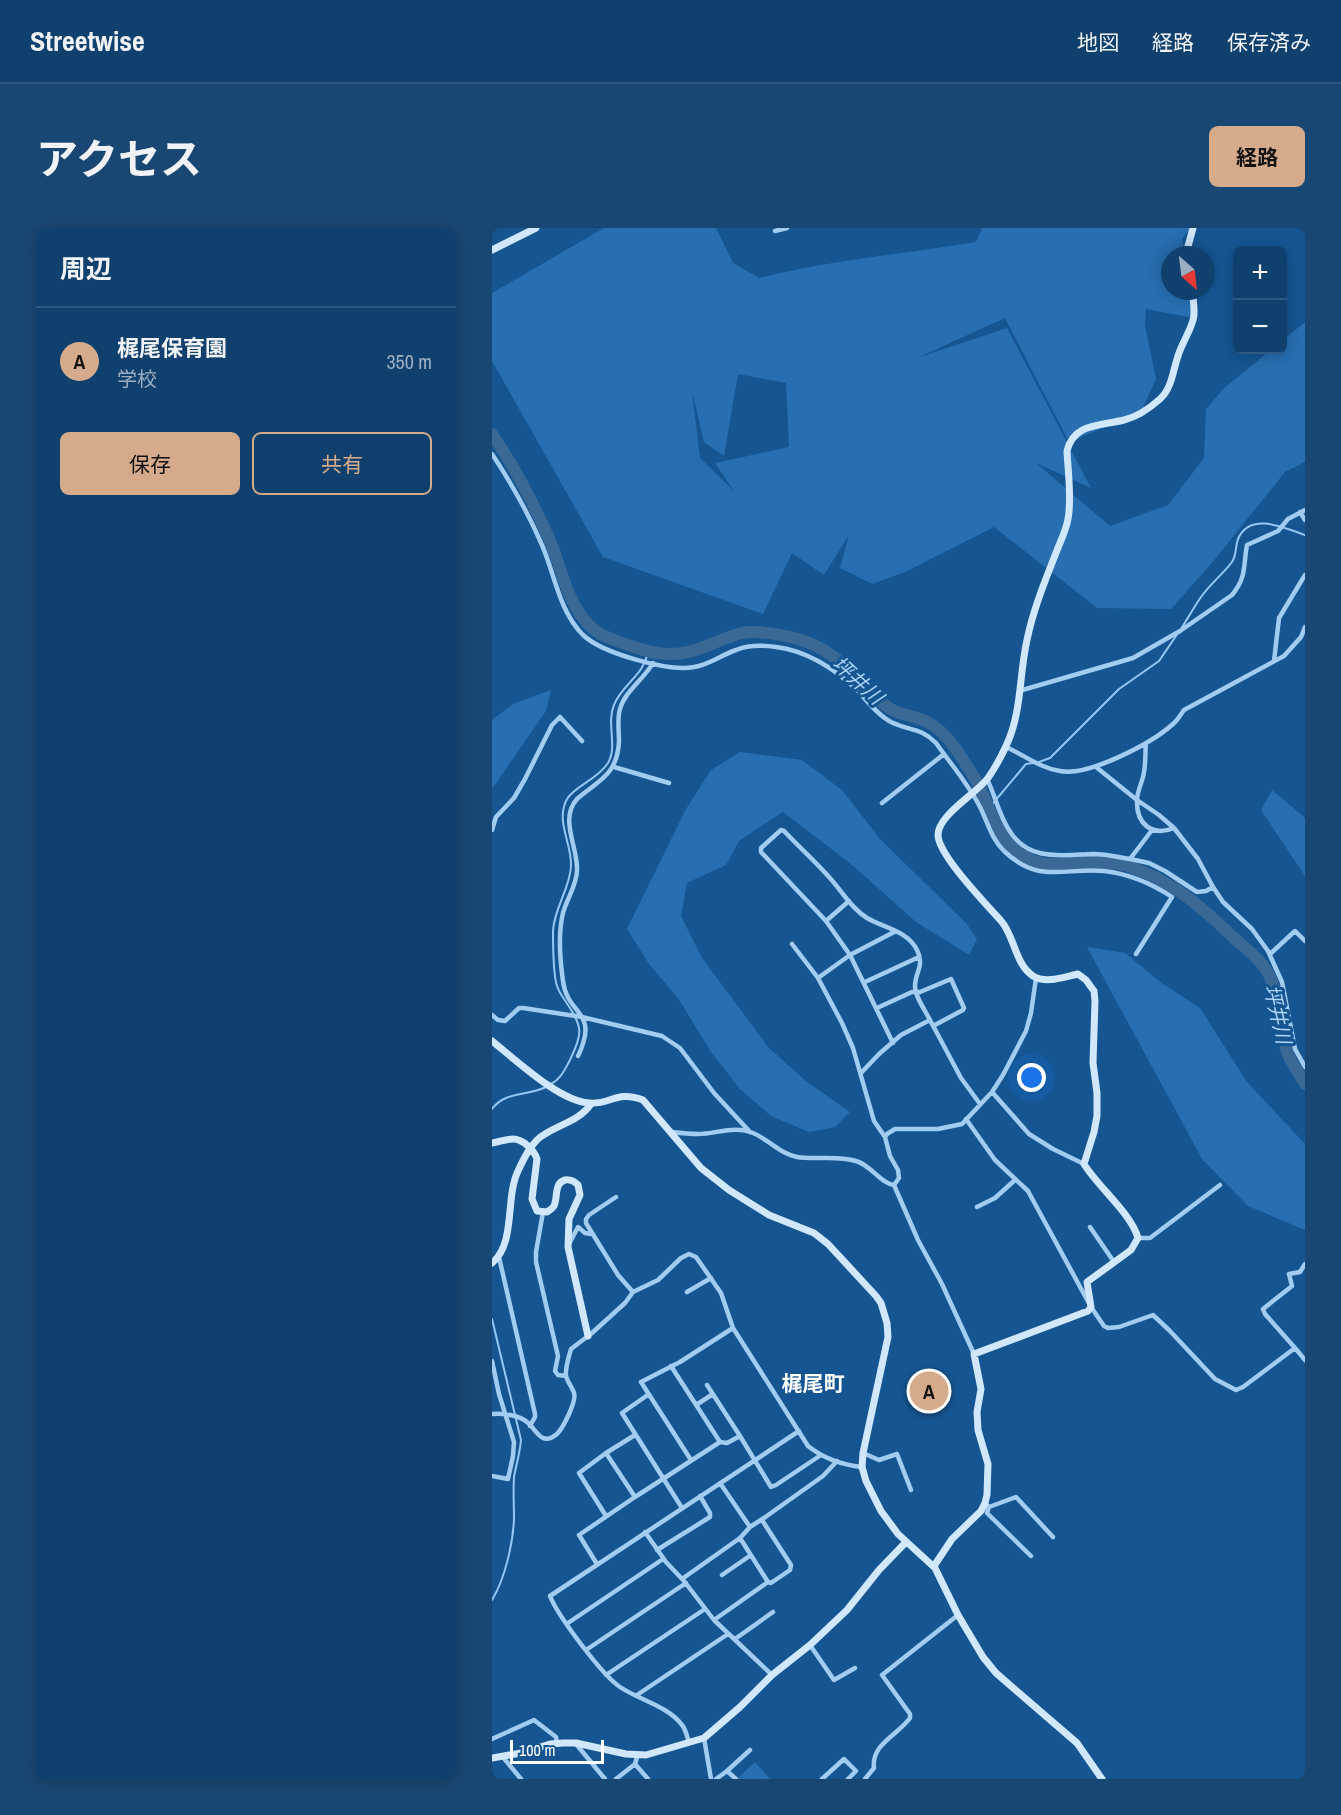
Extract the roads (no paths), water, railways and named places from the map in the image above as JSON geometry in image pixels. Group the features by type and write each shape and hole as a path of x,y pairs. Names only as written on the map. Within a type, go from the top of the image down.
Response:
{"street":[{"path":"492,250 536,228"},
{"path":"775,231 787,228"},
{"path":"1188,246 1193,228"},
{"path":"1083,1164 1097,1116 1093,1063 1094,991 1078,974 1043,980 1031,975 1021,963 1007,929 969,886 939,842 938,834 941,824 986,780 1012,733 1026,640 1068,519 1067,451 1069,442 1082,430 1126,420 1160,399 1166,392 1180,349 1190,332 1194,318 1193,300"},
{"path":"492,454 542,544 566,612 573,624 594,644 610,651 670,668 708,664 734,650 746,647 776,647 796,651 828,666 891,722 918,730 929,736 973,794 995,841 1013,859 1038,871 1058,873 1101,870 1121,873 1152,884 1172,897 1136,954"},
{"path":"1019,691 1133,658 1180,631 1223,602 1238,588 1243,579 1248,545 1278,531 1288,519 1302,511 1305,520"},
{"path":"1274,661 1279,618 1305,575"},
{"path":"1006,747 1045,768 1063,772 1085,771 1146,743 1174,723 1184,710 1284,656 1301,637 1305,627"},
{"path":"578,1056 587,1033 568,997 563,982 561,927 564,909 575,885 578,871 569,820 574,802 601,781 614,767 618,747 620,710 627,694 648,672 651,663"},
{"path":"492,830 496,817 514,798 552,725 560,717 582,741"},
{"path":"1146,743 1144,773 1137,800 1144,825 1152,831 1164,832 1174,828"},
{"path":"882,803 944,754"},
{"path":"1096,766 1137,800 1160,814 1174,828 1198,859 1223,902 1252,929 1270,954 1282,982 1295,1048 1305,1067"},
{"path":"614,767 669,783"},
{"path":"986,780 1010,833 1029,849 1039,854 1049,856 1095,854 1130,859 1149,863 1197,892 1213,887"},
{"path":"893,1043 850,955 825,921 761,852 761,848 781,830 829,877 856,910 909,939 917,950 920,970 915,984 916,992 962,1078 980,1104"},
{"path":"1130,859 1152,831"},
{"path":"825,921 849,901"},
{"path":"818,978 850,955 896,931"},
{"path":"1270,954 1295,931 1305,941"},
{"path":"792,944 818,978 853,1048 874,1121 885,1137 890,1156 899,1175 894,1185"},
{"path":"865,982 919,957"},
{"path":"877,1008 950,978 964,1008 933,1026"},
{"path":"885,1137 895,1129 938,1129 962,1124 992,1092 1026,1031 1036,978"},
{"path":"492,1015 498,1020 505,1021 519,1008 580,1016 662,1036 680,1048 714,1094 750,1132 795,1157 843,1158 859,1162 888,1184 894,1185"},
{"path":"861,1073 901,1035 930,1020"},
{"path":"492,1041 560,1093 576,1101 591,1104 620,1096 632,1096 643,1100 701,1167 729,1190 769,1215 814,1233 828,1244 876,1296 881,1303 887,1323 888,1337 863,1453 862,1467 870,1492 889,1524 934,1566 958,1615 990,1666 1077,1743 1102,1779"},
{"path":"992,1092 1029,1134 1083,1164 1134,1225 1138,1238 1131,1250 1087,1282 1091,1307"},
{"path":"492,1263 503,1250 508,1228 512,1186 530,1148 543,1135 576,1118 591,1104"},
{"path":"966,1119 995,1160 1028,1191 1091,1307 1104,1326 1119,1327 1153,1315 1215,1379 1236,1390 1295,1348"},
{"path":"670,1132 699,1134 740,1130 750,1132"},
{"path":"492,1143 514,1139 530,1148 537,1159 532,1199 537,1210 543,1212 552,1209 560,1182 571,1180 578,1185 579,1195 569,1219 568,1247 588,1336"},
{"path":"977,1207 995,1198 1015,1180"},
{"path":"894,1185 914,1232 942,1284 974,1354 981,1389 977,1412 978,1430 988,1464 987,1513 1032,1556"},
{"path":"1138,1238 1150,1238 1220,1185"},
{"path":"616,1197 586,1218 586,1223 618,1275 633,1292"},
{"path":"543,1212 536,1262 558,1356 555,1371 558,1375 566,1376"},
{"path":"568,1247 578,1227 585,1233 591,1234"},
{"path":"1090,1227 1114,1262"},
{"path":"492,1414 501,1413 522,1419 538,1435 546,1438 555,1435 563,1427 575,1398 566,1376 571,1348 625,1303 633,1292 658,1280 681,1258 689,1254 694,1255 711,1278 724,1299 733,1328 808,1446 821,1455 862,1467"},
{"path":"499,1257 536,1417 530,1425"},
{"path":"1305,1264 1300,1272 1289,1274 1292,1286 1263,1309 1305,1360"},
{"path":"687,1292 711,1278"},
{"path":"974,1354 1081,1314 1091,1307"},
{"path":"691,1460 641,1382 680,1362 733,1328"},
{"path":"492,1361 494,1379 514,1442 508,1479 492,1476"},
{"path":"671,1366 720,1442"},
{"path":"707,1385 769,1485 773,1487 821,1455"},
{"path":"649,1394 622,1412 682,1508"},
{"path":"696,1405 713,1394"},
{"path":"689,1742 684,1728 677,1720 637,1695 621,1688 606,1675 551,1599 551,1594 799,1431"},
{"path":"606,1516 579,1470 635,1434"},
{"path":"597,1564 579,1534 720,1442 727,1443 740,1436"},
{"path":"606,1453 635,1497"},
{"path":"863,1453 879,1460 897,1454 911,1490"},
{"path":"586,1650 684,1581 740,1538 750,1527 823,1476 837,1461"},
{"path":"720,1483 750,1527"},
{"path":"657,1550 710,1517 700,1496"},
{"path":"934,1566 952,1539 987,1505 1016,1497 1053,1537"},
{"path":"714,1620 792,1567 762,1520"},
{"path":"645,1532 663,1559 684,1581 714,1620 772,1675"},
{"path":"740,1538 768,1582"},
{"path":"492,1758 557,1743 576,1743 638,1755 651,1754 704,1738 847,1610 879,1570 906,1542"},
{"path":"722,1575 751,1555"},
{"path":"568,1623 663,1559"},
{"path":"606,1675 705,1609"},
{"path":"735,1639 773,1612"},
{"path":"865,1779 874,1768 873,1759 876,1752 910,1718 910,1714 882,1676 958,1615"},
{"path":"637,1695 728,1634"},
{"path":"810,1645 834,1680 855,1668"},
{"path":"492,1739 534,1720 556,1737 557,1743"},
{"path":"704,1738 713,1779 727,1771 750,1750"},
{"path":"576,1743 605,1779"},
{"path":"616,1779 635,1764 638,1755"},
{"path":"502,1756 521,1779"},
{"path":"823,1779 844,1759 856,1771 848,1779"},
{"path":"635,1764 648,1779"},
{"path":"727,1771 736,1779"}],"waterway":[{"name":"坪井川","path":"492,434 517,474 538,515 573,603 587,623 597,632 636,648 661,654 678,654 742,633 755,632 798,639 827,652 887,707 924,720 936,727 948,739 977,783 1000,832 1013,848 1024,856 1034,861 1055,864 1099,862 1127,866 1171,886 1211,916 1266,970 1273,984 1287,1052 1305,1084"},
{"path":"1181,629 1205,592 1232,562 1238,539 1244,531 1251,526 1268,524 1305,535"},
{"path":"1039,762 1050,758 1119,689 1159,661 1178,633"},
{"path":"551,1084 560,1077 570,1060 579,1036 576,1018 558,988 554,967 554,923 568,883 571,866 563,824 564,807 571,794 604,769 608,763 612,749 611,720 614,705 619,695 641,669 649,652"},
{"path":"989,808 1026,764 1033,763"},
{"path":"492,1109 503,1099 546,1087"},
{"path":"492,1319 521,1440 514,1477 512,1539 501,1582 492,1600"}],"place":[{"name":"梶尾保育園","path":"929,1391"}],"district":[{"name":"梶尾町","path":"813,1383"}]}
